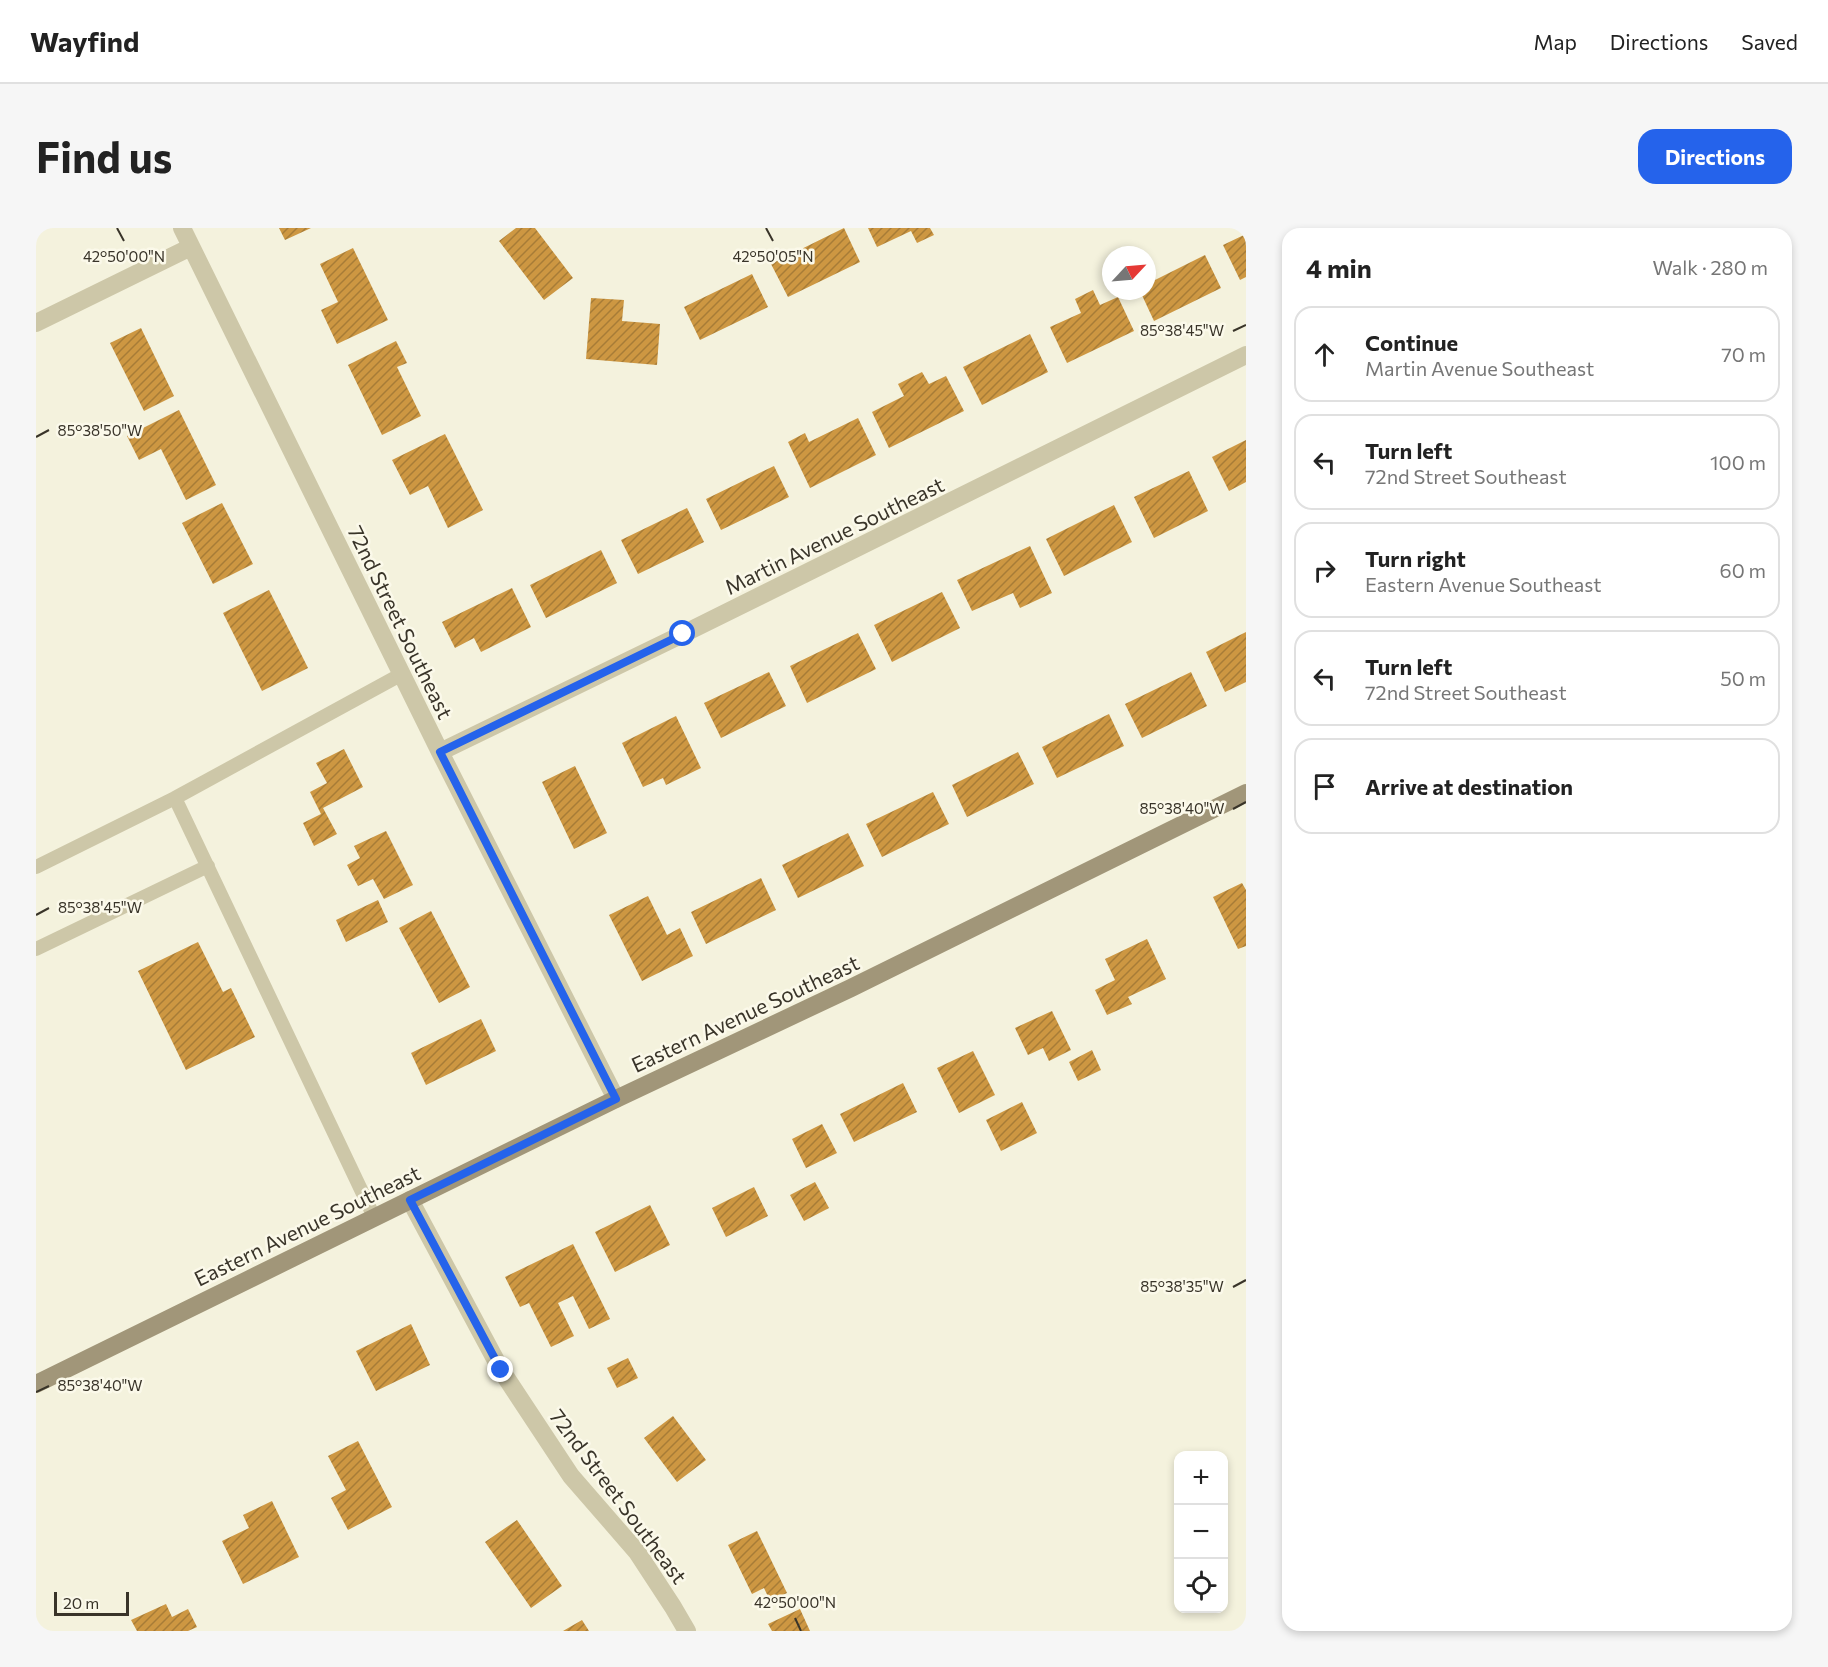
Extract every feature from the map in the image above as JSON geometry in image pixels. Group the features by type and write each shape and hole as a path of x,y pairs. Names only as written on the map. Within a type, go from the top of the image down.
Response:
{"street":[{"name":"72nd Street Southeast","path":"182,228 440,752 616,1099"},
{"path":"36,323 191,247"},
{"name":"Martin Avenue Southeast","path":"440,752 1246,355"},
{"name":"Eastern Avenue Southeast","path":"36,1383 616,1099 851,988 1246,793"},
{"name":"72nd Street Southeast","path":"410,1200 501,1370 571,1476 637,1552 687,1631"}],"lane":[{"path":"36,867 175,798 402,674"},
{"path":"175,798 374,1217"},
{"path":"36,949 208,866"}],"building":[{"path":"279,228 311,228 285,240"},
{"path":"516,228 535,228 573,278 544,300 499,241"},
{"path":"844,228 860,262 788,297 771,264"},
{"path":"868,228 930,228 934,235 917,243 911,231 877,247"},
{"path":"1246,234 1246,277 1240,280 1223,245"},
{"path":"353,248 388,320 337,344 321,310 338,302 320,264"},
{"path":"1205,255 1221,288 1154,321 1144,300 1156,300 1156,280"},
{"path":"752,274 768,307 700,340 684,307"},
{"path":"1093,290 1100,305 1111,300 1119,300 1134,331 1067,363 1050,327 1081,313 1075,299"},
{"path":"591,298 624,300 622,321 660,324 657,365 586,359"},
{"path":"141,328 174,396 144,411 110,343"},
{"path":"1030,334 1048,372 982,405 963,367"},
{"path":"396,341 407,363 397,367 421,416 382,435 348,365"},
{"path":"922,372 929,384 946,376 964,411 889,448 872,412 904,396 898,384"},
{"path":"179,410 216,485 186,500 161,449 139,460 127,436"},
{"path":"858,418 876,455 810,488 788,442 805,433 809,442"},
{"path":"445,434 483,510 448,528 428,486 410,495 392,460"},
{"path":"1246,440 1246,482 1229,491 1212,457"},
{"path":"774,466 789,497 721,530 706,499"},
{"path":"1189,471 1208,511 1154,538 1134,497"},
{"path":"222,503 253,564 213,584 182,523"},
{"path":"1114,505 1132,542 1064,576 1046,539"},
{"path":"687,508 704,542 638,574 621,540"},
{"path":"1030,546 1052,593 1020,608 1013,593 972,611 957,580"},
{"path":"601,550 617,583 546,618 530,585"},
{"path":"512,588 531,627 481,652 474,638 455,648 442,622"},
{"path":"269,590 308,668 262,691 223,613"},
{"path":"942,592 960,628 892,662 874,625"},
{"path":"1246,632 1246,682 1225,692 1206,652"},
{"path":"858,633 876,669 807,703 790,666"},
{"path":"769,672 786,706 721,738 704,703"},
{"path":"1191,672 1207,706 1142,738 1125,704"},
{"path":"1109,714 1124,746 1057,778 1042,747"},
{"path":"676,716 701,768 666,785 663,778 643,787 622,743"},
{"path":"344,749 363,787 323,808 337,834 314,846 303,823 321,814 310,792 327,783 316,763"},
{"path":"1018,752 1034,784 967,817 952,785"},
{"path":"575,766 607,833 574,849 542,782"},
{"path":"933,792 949,824 882,857 866,824"},
{"path":"386,831 413,885 384,899 373,879 358,886 347,865 360,858 354,846"},
{"path":"848,833 864,866 798,898 782,865"},
{"path":"761,878 776,910 706,944 691,912"},
{"path":"1242,883 1246,890 1246,946 1238,949 1213,897"},
{"path":"648,896 667,935 680,928 693,956 642,981 609,915"},
{"path":"378,900 388,922 346,942 336,920"},
{"path":"431,911 470,987 439,1003 399,928"},
{"path":"1147,939 1166,979 1128,997 1132,1004 1107,1015 1095,990 1115,980 1105,959"},
{"path":"198,942 223,992 231,988 255,1037 186,1070 138,971"},
{"path":"1052,1011 1071,1050 1049,1061 1043,1048 1028,1055 1015,1028"},
{"path":"481,1019 496,1051 426,1085 411,1053"},
{"path":"1092,1050 1101,1070 1078,1081 1069,1062"},
{"path":"973,1051 995,1095 959,1113 937,1068"},
{"path":"903,1083 917,1112 854,1142 840,1114"},
{"path":"1022,1102 1037,1133 1001,1151 986,1120"},
{"path":"822,1124 837,1153 806,1168 792,1139"},
{"path":"815,1182 829,1208 804,1221 790,1195"},
{"path":"754,1187 768,1216 726,1237 712,1208"},
{"path":"650,1205 670,1245 615,1272 595,1232"},
{"path":"573,1244 610,1319 589,1329 573,1296 558,1303 574,1336 551,1347 529,1303 520,1307 505,1277"},
{"path":"411,1324 430,1365 376,1391 356,1351"},
{"path":"628,1358 638,1378 617,1388 607,1368"},
{"path":"673,1416 706,1460 677,1482 644,1438"},
{"path":"358,1441 392,1507 348,1530 331,1498 346,1490 328,1456"},
{"path":"272,1501 299,1557 243,1584 222,1541 249,1528 243,1515"},
{"path":"517,1520 562,1586 531,1608 485,1542"},
{"path":"757,1531 787,1593 770,1601 764,1588 752,1594 728,1545"},
{"path":"166,1604 172,1617 188,1609 197,1627 188,1631 137,1631 131,1620"},
{"path":"800,1609 810,1631 772,1631 768,1624"},
{"path":"582,1620 589,1631 563,1631"}],"route":[{"path":"501,1370 410,1200 616,1099 440,752 683,634"}]}
